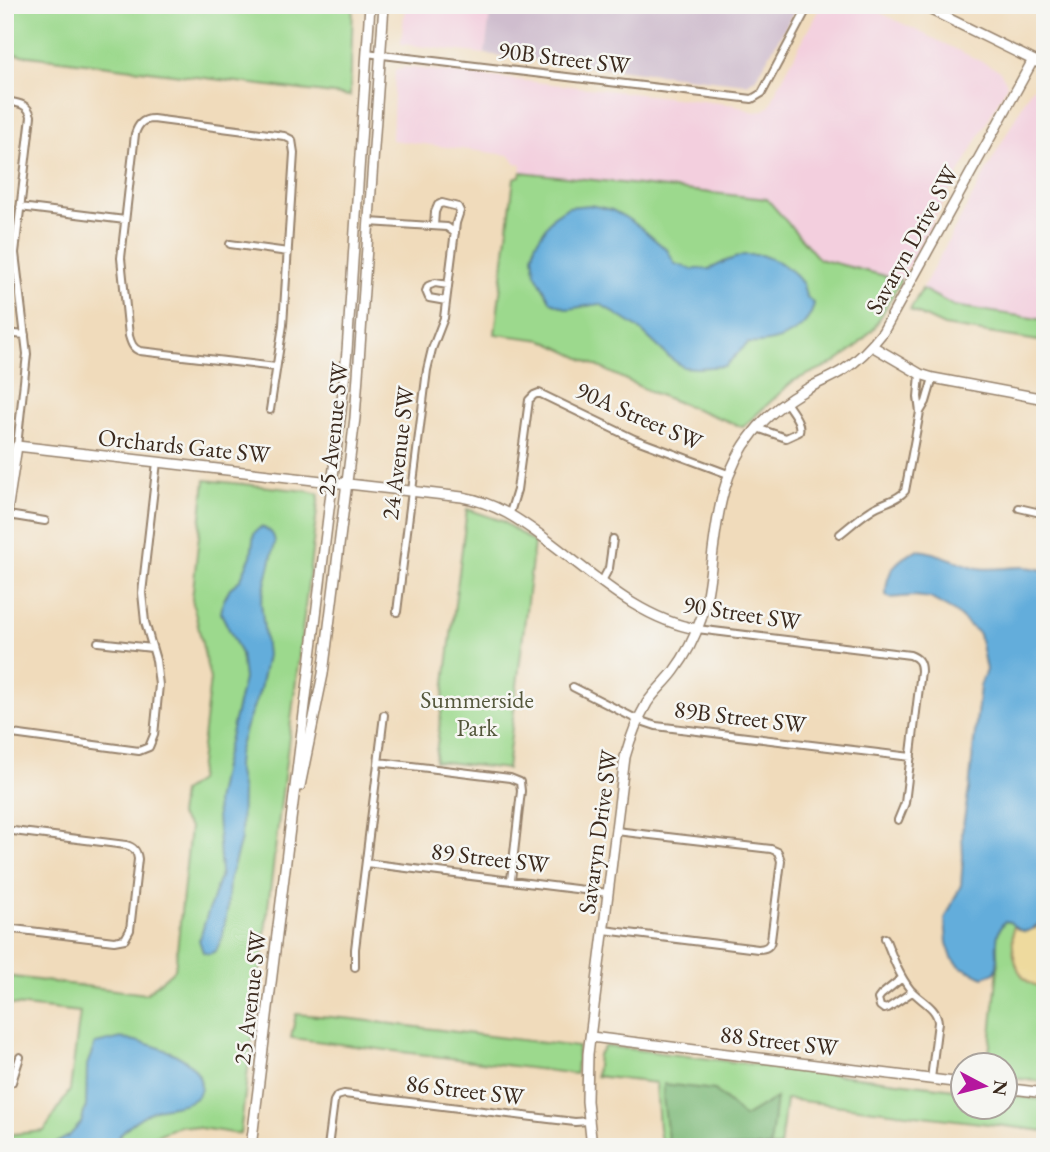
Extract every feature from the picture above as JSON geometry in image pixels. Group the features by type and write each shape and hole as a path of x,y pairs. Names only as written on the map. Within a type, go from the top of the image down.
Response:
{"street":[{"name":"25 Avenue SW","path":"251,1147 347,351 370,5"},
{"name":"25 Avenue SW","path":"287,853 323,674 347,484 358,386 384,5"},
{"name":"90B Street SW","path":"366,53 752,99 765,88 810,5"},
{"path":"920,5 1045,66"},
{"name":"Savaryn Drive SW","path":"592,1147 587,1087 590,1037 625,757 638,720 649,701 681,662 698,629 707,596 721,496 728,474 743,446 757,428 786,402 844,370 863,355 889,323 1033,60"},
{"path":"5,102 23,104 29,109 31,116 15,253 27,362 6,520 46,521"},
{"path":"270,410 282,332 294,149 292,141 284,136 144,120 135,134 121,267 132,344 136,349 276,367"},
{"name":"24 Avenue SW","path":"397,612 427,370 444,318 460,211 457,205 438,205 434,226"},
{"path":"20,207 125,220"},
{"path":"369,222 449,227 455,233"},
{"path":"230,244 288,251"},
{"path":"446,301 429,298 426,291 428,286 433,284 449,285"},
{"path":"5,332 26,335"},
{"path":"872,346 933,379 1045,399"},
{"path":"840,534 869,511 903,494 920,412 920,374"},
{"path":"920,412 933,379"},
{"name":"90A Street SW","path":"510,513 517,490 529,400 539,393 634,439 728,474"},
{"path":"757,428 786,438 799,432 798,422 786,402"},
{"name":"Orchards Gate SW","path":"17,446 347,484"},
{"path":"5,733 144,750 149,747 154,735 159,695 158,668 145,622 142,593 157,462"},
{"name":"90 Street SW","path":"347,484 472,498 486,502 510,513 646,611 676,623 698,629 913,656 921,663 921,671 905,803 898,820"},
{"path":"1019,508 1045,514"},
{"path":"601,581 609,568 613,539"},
{"path":"98,642 152,648"},
{"name":"89B Street SW","path":"573,687 638,720 656,726 911,757"},
{"path":"355,967 384,715"},
{"path":"379,762 510,778 520,782 522,791 511,880"},
{"path":"5,830 126,845 136,851 138,864 130,930 125,939 114,941 5,928"},
{"path":"604,930 767,948 771,943 781,861 778,852 771,849 616,831"},
{"name":"89 Street SW","path":"366,863 608,892"},
{"path":"885,938 902,978 912,992 936,1012 938,1018 932,1079"},
{"path":"902,978 881,995 878,999 880,1006 888,1008 912,992"},
{"name":"88 Street SW","path":"590,1037 948,1081"},
{"path":"5,1086 12,1082 20,1057"},
{"path":"1018,1090 1045,1093"},
{"name":"86 Street SW","path":"328,1147 333,1104 337,1096 344,1094 575,1122 588,1121"}],"shaded area":[{"path":"405,5 491,5 485,54 401,44"},
{"path":"491,5 798,5 756,78 747,84 485,54"},
{"path":"821,5 864,5 999,70 1007,85 901,280 819,259 767,199 521,172 522,164 516,163 509,155 392,140 395,71 404,67 736,105 757,112 764,110 772,102"},
{"path":"1039,85 1045,88 1045,320 954,306 922,289 1031,89"}],"green space":[{"path":"5,5 353,5 350,96 5,53"},
{"path":"521,172 767,199 819,259 901,280 875,327 856,347 834,363 793,381 743,427 651,392 543,340 495,334 514,178 520,176"},
{"path":"922,289 954,306 1045,320 1045,342 944,326 910,310"},
{"path":"205,480 319,494 240,1134 180,1125 155,1136 142,1147 5,1147 5,1135 44,1131 70,1090 80,1012 5,1004 5,976 146,994 175,969 190,828 179,816 182,792 198,781 210,679 192,599"},
{"name":"Summerside Park","path":"467,509 502,521 534,543 507,769 435,761"},
{"path":"1045,917 1045,1082 1018,1079 1018,1050 989,1050 998,968 998,928 1005,921 1036,928"},
{"path":"296,1014 578,1047 576,1074 291,1038"},
{"path":"605,1046 948,1088 948,1119 786,1099 780,1147 662,1147 656,1083 596,1076 598,1055"},
{"path":"664,1084 715,1090 744,1117 776,1098 770,1147 669,1147"},
{"path":"1018,1097 1045,1100 1045,1131 956,1120 1018,1120"}],"sand":[{"path":"1045,917 1045,988 1030,983 1019,970 1014,956 1013,926 1025,931 1036,928"}],"water":[{"path":"590,205 612,210 640,227 668,251 675,264 692,269 710,269 743,255 761,255 779,262 803,284 806,296 814,304 811,314 805,323 788,335 768,342 748,343 725,366 697,368 683,367 638,328 600,304 568,309 551,302 535,273 535,244 553,217 568,207"},
{"path":"261,527 271,532 275,543 261,602 267,655 260,690 238,754 237,767 242,792 241,839 229,881 222,938 216,951 209,954 203,952 199,940 221,873 216,802 244,679 241,654 221,613 230,588 240,580 251,556 254,533"},
{"path":"918,550 978,568 1028,567 1045,571 1045,917 1028,931 1020,930 1005,921 998,935 996,969 983,977 961,967 952,958 947,943 945,919 961,885 962,832 980,686 986,670 979,634 955,612 930,598 890,598 886,595 888,579 894,567 904,557"},
{"path":"122,1038 170,1052 191,1065 198,1074 201,1085 198,1095 185,1103 158,1109 142,1117 122,1133 114,1147 49,1147 69,1136 81,1123 86,1106 87,1065 95,1044"}]}
